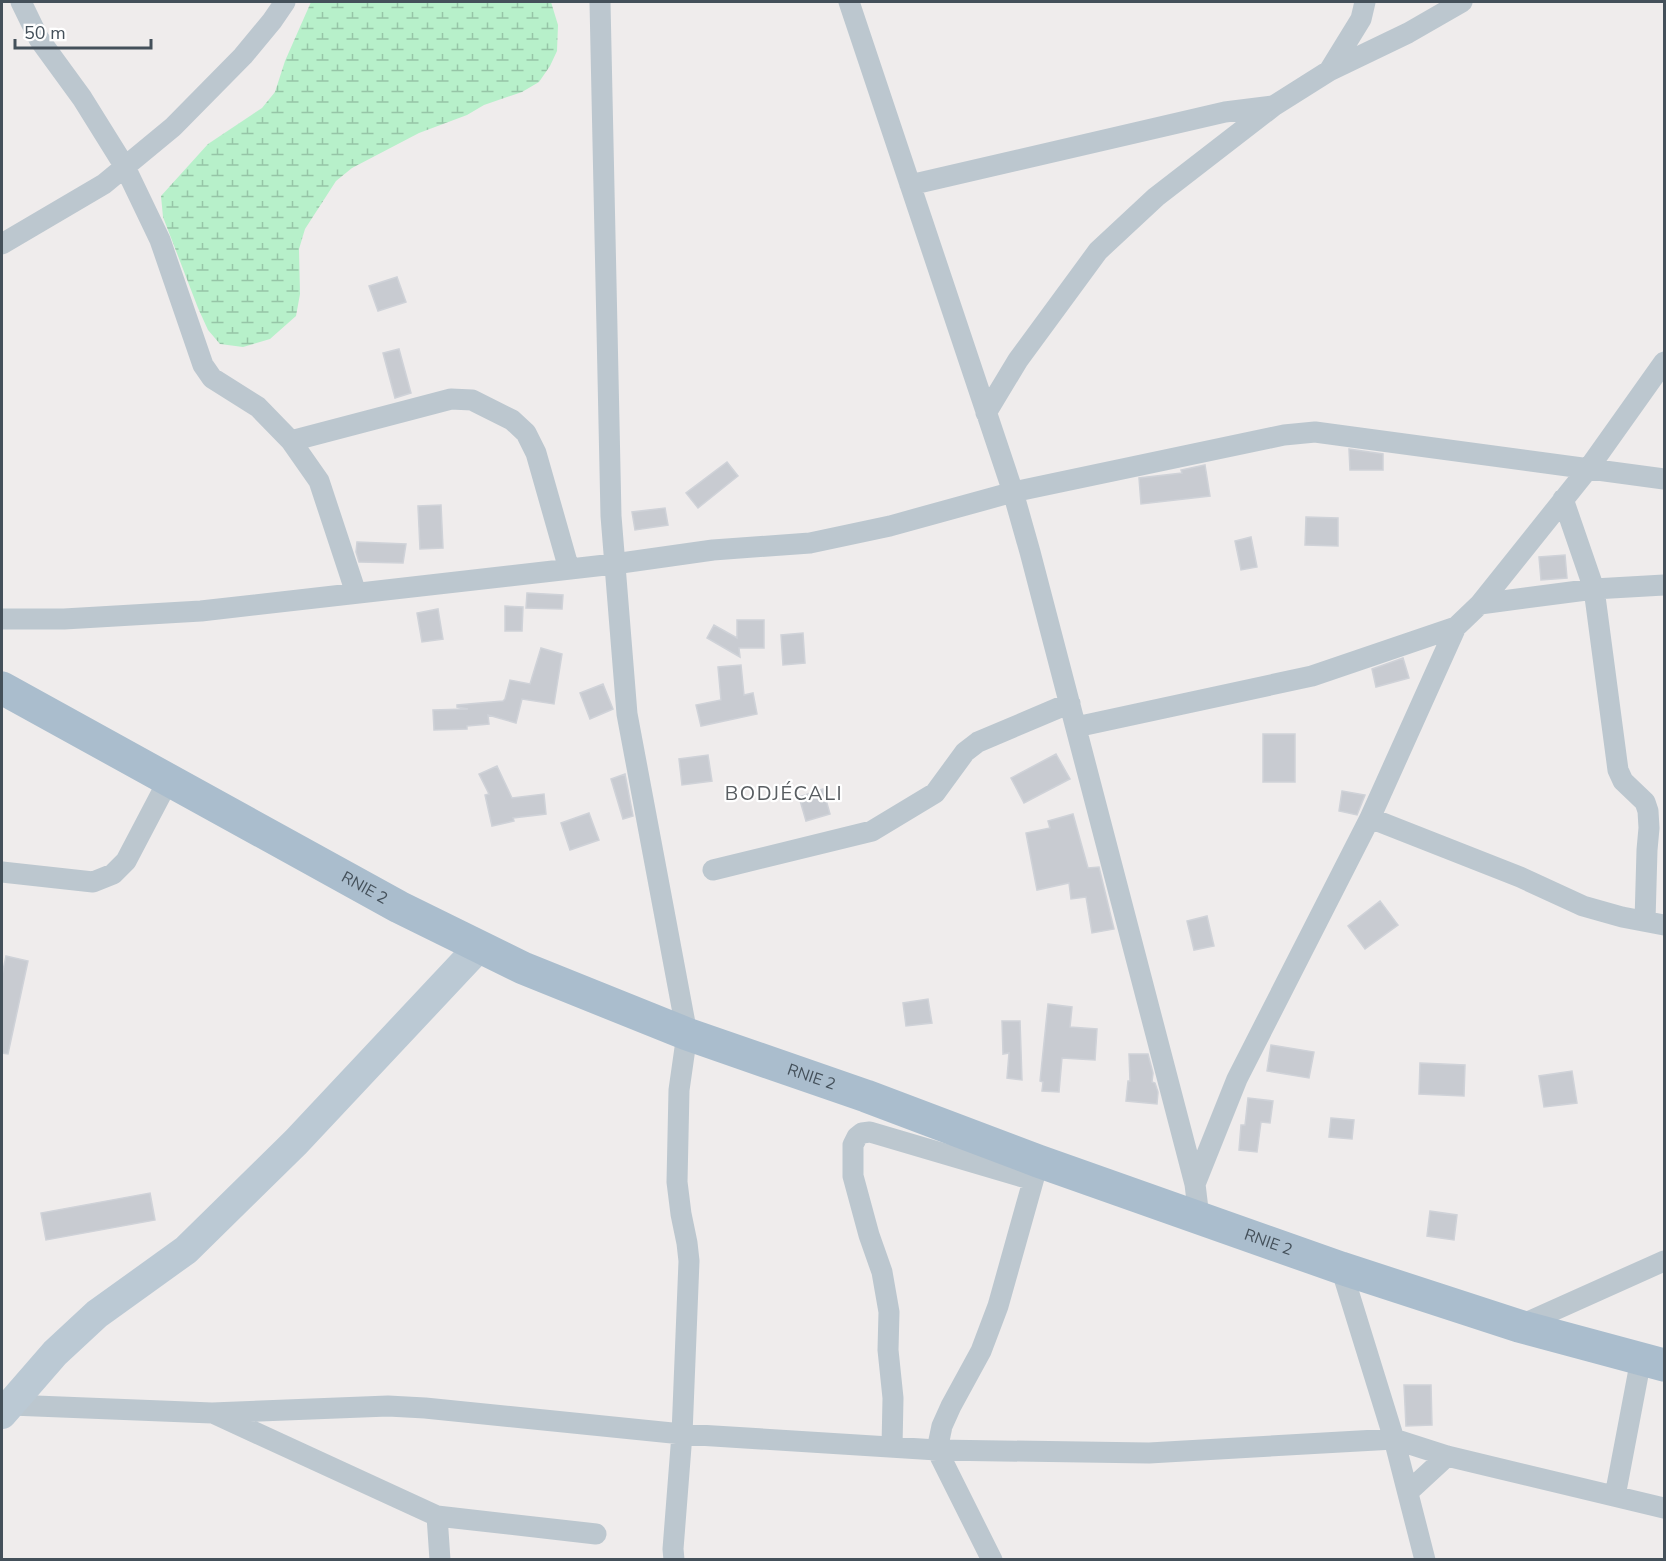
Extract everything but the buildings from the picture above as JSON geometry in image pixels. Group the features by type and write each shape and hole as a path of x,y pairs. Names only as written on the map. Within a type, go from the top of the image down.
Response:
{"main road":[{"name":"RNIE 2","path":"2,688 399,907 523,968 687,1034 866,1096 1036,1170 1199,1218 1341,1268 1519,1326 1653,1362"}],"street":[{"path":"21,2 39,39 82,98 125,167 160,240 203,365 212,378 258,407 291,441 319,481 356,593"},
{"path":"2,244 104,184 173,127 235,64 272,21 285,2"},
{"path":"600,2 611,516 614,564 627,714 687,1034 679,1090 677,1182 689,1262 674,1560"},
{"path":"849,2 1013,492 1194,1184 1199,1218"},
{"path":"1329,71 1361,19 1365,2"},
{"path":"986,413 1018,360 1098,251 1156,197 1275,105 1329,71 1408,33 1462,2"},
{"path":"910,185 1225,112 1275,105"},
{"path":"1194,1184 1237,1079 1370,819 1456,627 1480,604 1588,469 1665,362"},
{"path":"291,441 450,399 472,400 512,420 526,433 536,453 569,569"},
{"path":"2,620 64,619 201,611 614,564 713,550 810,543 890,526 1013,492 1284,435 1315,432 1665,478"},
{"path":"1370,819 1520,877 1583,906 1655,923 1647,850 1648,811 1645,802 1623,781 1618,770 1594,589 1563,499"},
{"path":"1480,604 1594,589 1665,585"},
{"path":"1076,727 1312,676 1456,627"},
{"path":"713,870 872,831 935,793 965,752 978,742 1070,703"},
{"path":"2,872 93,882 113,874 126,861 169,779"},
{"path":"5,1407 55,1353 97,1314 186,1250 296,1142 479,947"},
{"path":"892,1447 893,1398 888,1350 889,1312 882,1272 868,1235 853,1176 853,1145 862,1133 870,1132 1036,1170 998,1306 981,1351 942,1425 937,1450 992,1560"},
{"path":"1519,1326 1665,1261"},
{"path":"1341,1268 1394,1439 1425,1560"},
{"path":"1615,1496 1653,1362"},
{"path":"5,1407 212,1413 388,1406 682,1434 937,1450 1149,1453 1394,1439 1447,1456 1665,1508"},
{"path":"212,1413 437,1516 596,1534"},
{"path":"1408,1492 1447,1456"},
{"path":"437,1516 440,1560"}],"green space":[{"path":"311,2 551,2 558,25 557,51 539,82 522,92 484,105 467,115 419,133 352,168 336,181 305,229 299,249 300,294 296,316 270,339 243,347 220,344 208,330 198,308 163,217 161,196 208,144 262,108 275,92 285,61"}],"district":[{"name":"BODJÉCALI","path":"784,793"}]}
